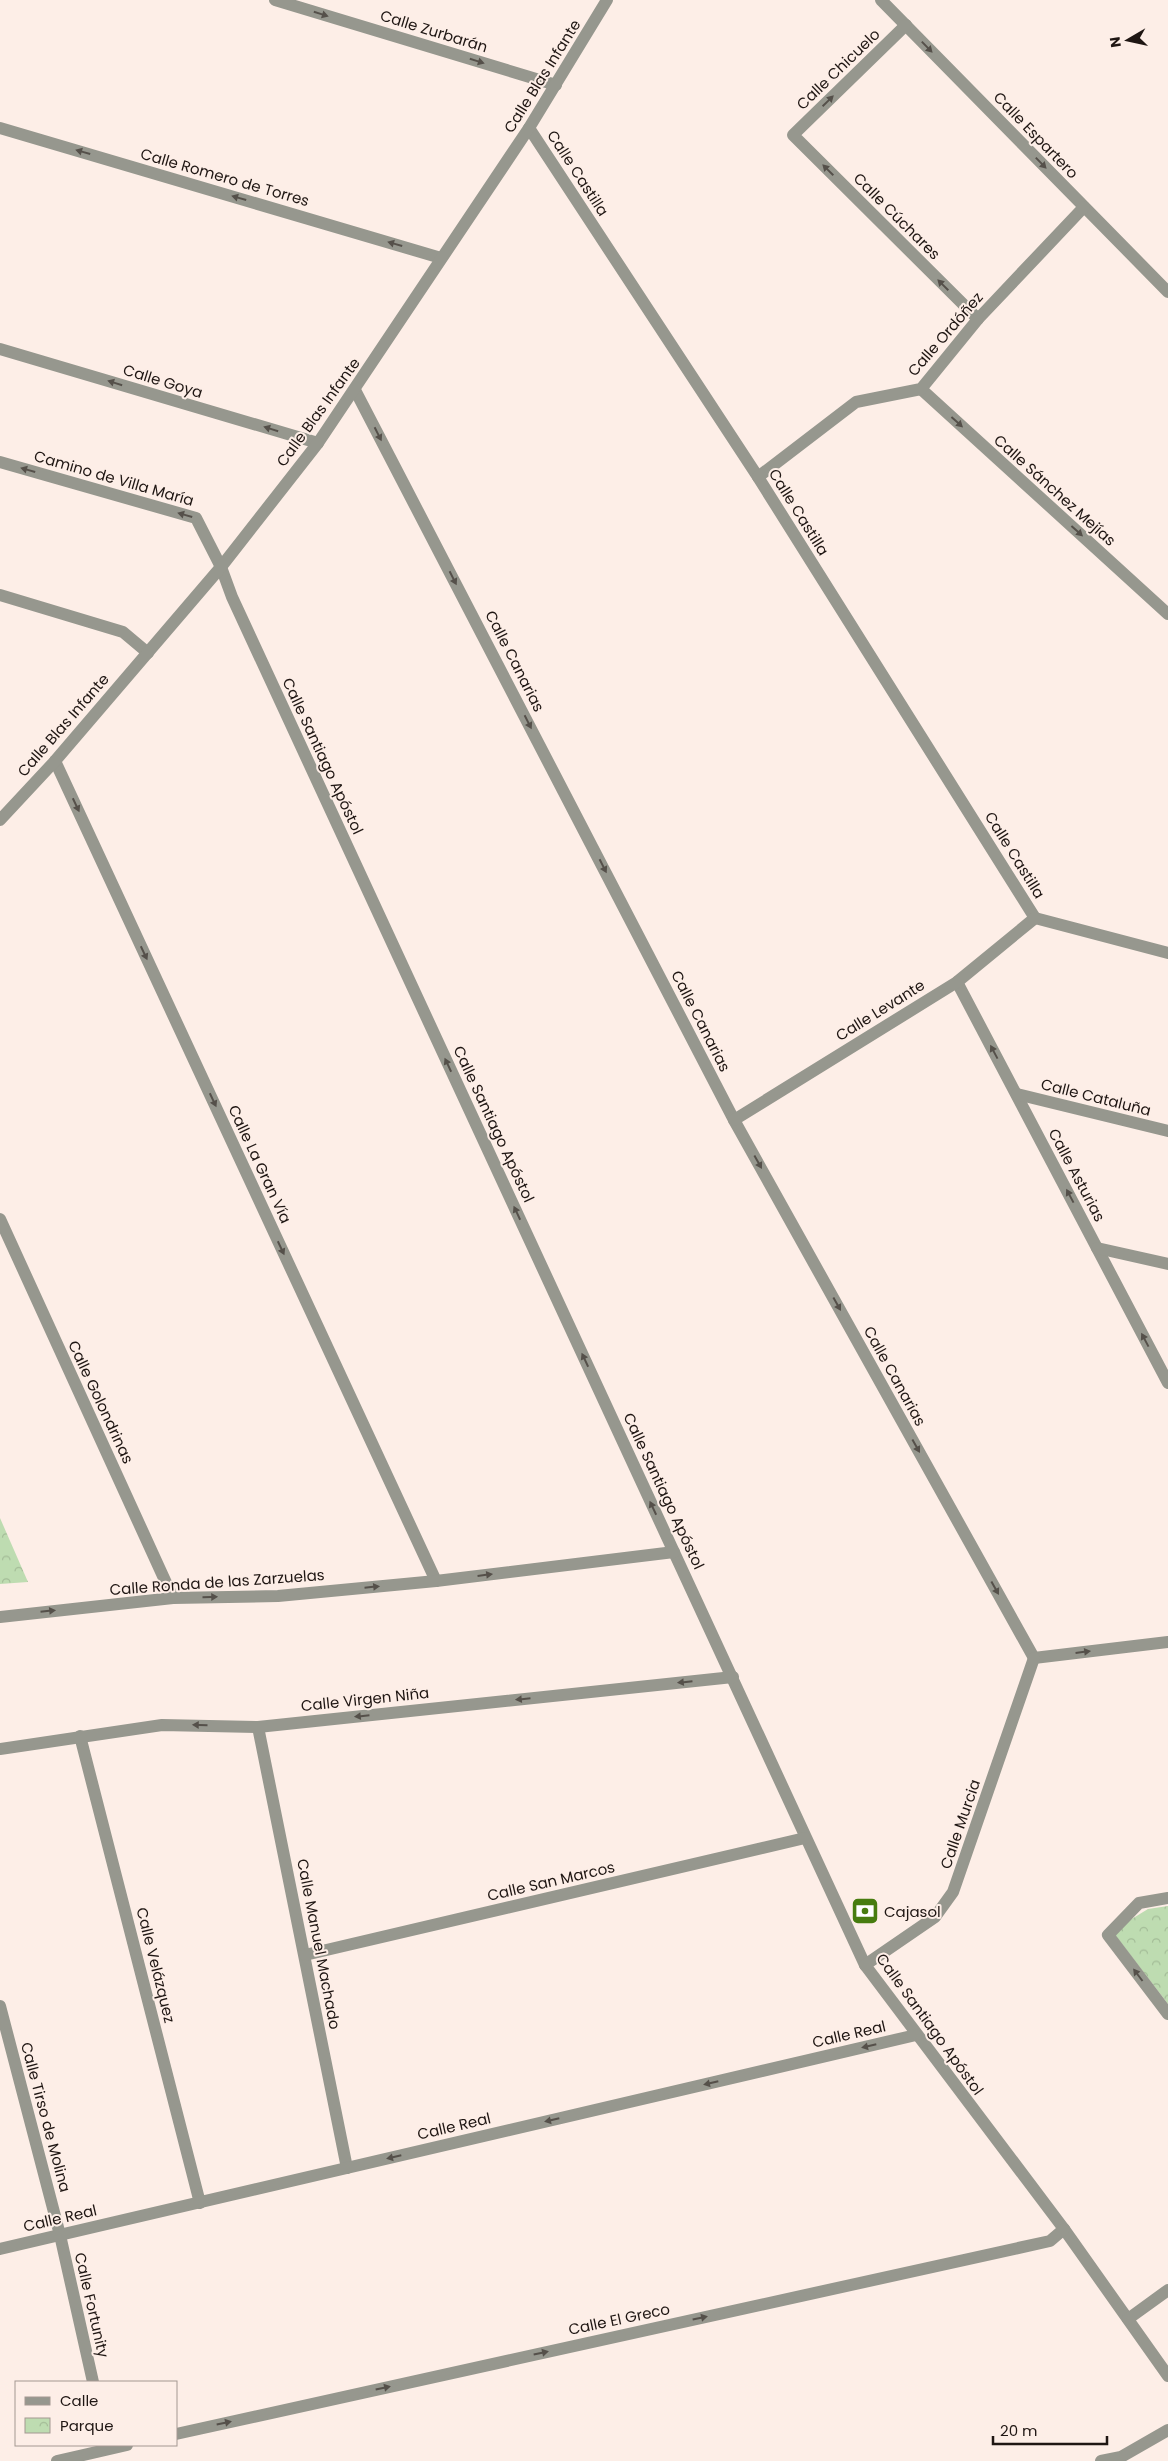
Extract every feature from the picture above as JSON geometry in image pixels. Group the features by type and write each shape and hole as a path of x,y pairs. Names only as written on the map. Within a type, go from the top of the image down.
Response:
{"street":[{"name":"Calle Zurbarán","path":"275,0 556,85"},
{"name":"Calle Blas Infante","path":"0,820 4,808 55,761 221,567 318,443 529,128 607,0"},
{"name":"Calle Espartero","path":"880,0 1168,292"},
{"name":"Calle Chicuelo","path":"793,135 906,25"},
{"name":"Calle Romero de Torres","path":"0,128 441,258"},
{"name":"Calle Castilla","path":"529,128 758,477 1036,918"},
{"name":"Calle Cúchares","path":"793,135 978,319"},
{"name":"Calle Ordóñez","path":"758,477 856,402 921,389 978,319 1084,207"},
{"name":"Calle Goya","path":"0,349 318,443"},
{"name":"Calle Sánchez Mejías","path":"921,389 1168,614"},
{"name":"Calle Canarias","path":"355,390 734,1120 1034,1658"},
{"name":"Camino de Villa María","path":"0,462 196,518 221,567"},
{"name":"Calle Santiago Apóstol","path":"221,567 232,598 674,1552 734,1677 805,1838 865,1965 1064,2229 1168,2376"},
{"path":"0,594 123,632 148,653"},
{"name":"Calle La Gran Vía","path":"55,761 436,1581"},
{"name":"Calle Levante","path":"734,1120 957,982 1036,918"},
{"path":"1036,918 1168,953"},
{"name":"Calle Asturias","path":"957,982 1168,1383"},
{"name":"Calle Cataluña","path":"1017,1094 1168,1131"},
{"name":"Calle Golondrinas","path":"0,1219 173,1598"},
{"path":"1098,1248 1168,1264"},
{"path":"436,1581 674,1552"},
{"name":"Calle Ronda de las Zarzuelas","path":"0,1617 173,1598 278,1596 436,1581"},
{"path":"1034,1658 1168,1642"},
{"name":"Calle Murcia","path":"865,1965 935,1916 953,1892 1034,1658"},
{"name":"Calle Virgen Niña","path":"0,1749 162,1725 258,1727 734,1677"},
{"name":"Calle Manuel Machado","path":"258,1727 347,2168"},
{"name":"Calle Velázquez","path":"80,1736 200,2203"},
{"name":"Calle San Marcos","path":"305,1955 805,1838"},
{"path":"1168,1898 1139,1903 1108,1935 1168,2014"},
{"name":"Calle Tirso de Molina","path":"0,2006 60,2235"},
{"name":"Calle Real","path":"0,2249 916,2035"},
{"name":"Calle El Greco","path":"178,2434 1050,2241 1064,2229"},
{"name":"Calle Fortunity","path":"60,2235 93,2381"},
{"path":"1128,2319 1168,2290"},
{"path":"1101,2461 1119,2459 1168,2430"},
{"path":"57,2461 109,2452 124,2446"}],"green space":[{"path":"0,1518 28,1582 0,1584"},
{"path":"1168,1906 1168,2004 1112,1931 1148,1909"}],"place":[{"name":"Cajasol","path":"865,1911"}]}
